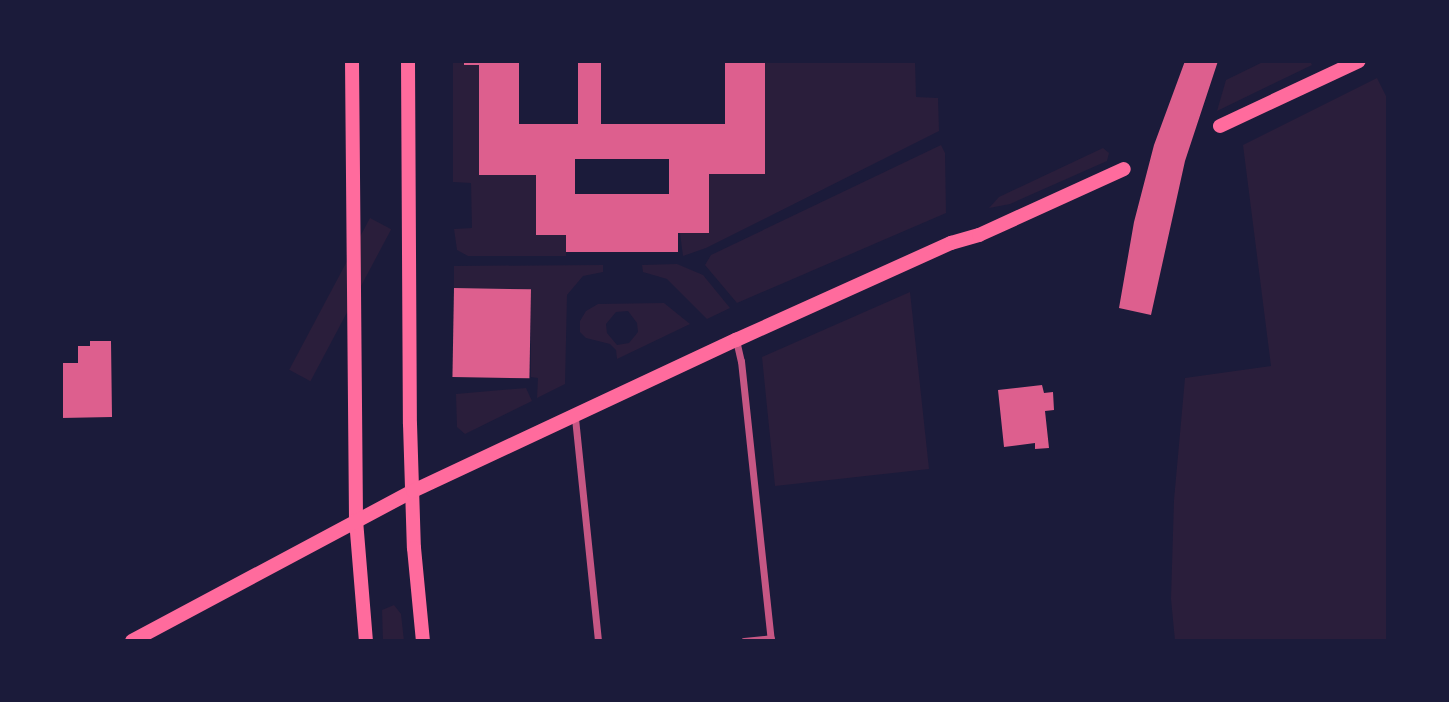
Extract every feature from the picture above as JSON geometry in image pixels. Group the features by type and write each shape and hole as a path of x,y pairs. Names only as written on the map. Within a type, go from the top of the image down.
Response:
{"main road":[{"path":"352,61 356,520 366,641"},
{"path":"408,61 412,491 423,641"},
{"path":"1220,127 1359,61"},
{"path":"132,641 412,491 950,243 979,235 1124,169"}],"street":[{"path":"736,340 741,361 771,640 744,641"},
{"path":"575,418 598,641"}],"shaded area":[{"path":"453,61 479,65 479,175 536,175 536,235 566,235 566,256 468,256 457,250 454,229 472,228 471,183 453,182"},
{"path":"765,61 915,61 916,97 938,98 939,131 706,248 683,256 680,233 709,233 709,174"},
{"path":"1265,61 1310,61 1312,65 1217,111 1226,80"},
{"path":"1377,78 1388,100 1388,641 1175,641 1171,599 1174,500 1185,378 1271,366 1243,145"},
{"path":"941,145 945,153 946,213 737,303 705,265 711,255"},
{"path":"1103,148 1109,153 1107,161 1010,204 989,208 999,197"},
{"path":"370,218 391,229 310,381 289,370"},
{"path":"677,264 703,275 730,308 707,319 667,279 643,272 642,265"},
{"path":"603,265 603,272 583,276 567,295 565,384 537,398 538,378 531,377 531,289 454,288 454,266"},
{"path":"910,292 929,469 775,486 762,357"},
{"path":"664,303 690,324 617,359 616,350 610,344 586,338 580,332 580,321 586,311 598,304","holes":["628,311 637,323 638,332 629,343 617,345 607,333 606,324 616,312"]},
{"path":"526,388 532,401 465,434 457,427 456,394"},
{"path":"394,605 401,614 404,641 383,641 382,610"}],"building":[{"path":"464,61 519,61 519,124 578,124 578,61 601,61 601,124 725,124 725,61 765,61 765,174 709,174 709,233 678,233 678,252 566,252 566,235 536,235 536,175 479,175 479,65 464,65","holes":["575,159 669,159 669,194 575,194"]},
{"path":"1185,61 1218,61 1185,161 1151,315 1119,308 1134,222 1154,145"},
{"path":"454,288 531,289 529,378 452,377"},
{"path":"90,341 111,341 112,417 61,418 61,363 78,363 78,346 90,346"},
{"path":"1042,385 1044,393 1053,392 1054,410 1045,411 1049,448 1035,449 1035,443 1004,447 998,390"}]}
